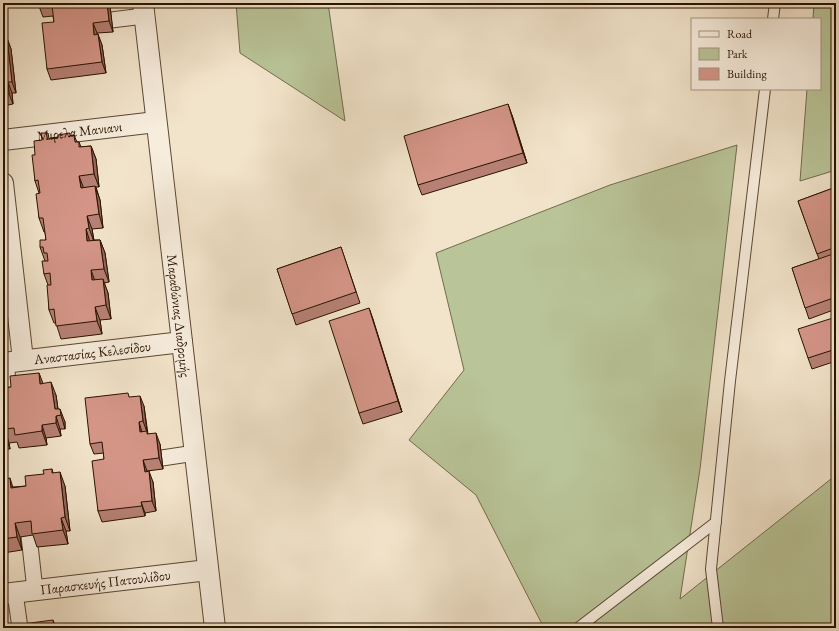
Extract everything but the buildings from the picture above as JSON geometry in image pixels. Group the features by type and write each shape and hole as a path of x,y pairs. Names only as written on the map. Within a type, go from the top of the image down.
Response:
{"street":[{"path":"111,20 143,10"},
{"name":"Μαραθώνιας Διαδρομής","path":"143,10 215,628"},
{"name":"Μιρελα Μανιανι","path":"3,140 156,122"},
{"path":"3,183 9,285 11,362 10,401"},
{"name":"Αναστασίας Κελεσίδου","path":"11,362 182,342"},
{"path":"162,458 195,454"},
{"path":"29,536 35,590"},
{"name":"Παρασκευής Πατουλίδου","path":"9,593 208,570"},
{"path":"9,593 20,628"}],"lane":[{"path":"773,18 775,3"},
{"path":"718,628 711,569 730,381 765,90"},
{"path":"578,628 716,522"}],"green space":[{"path":"236,3 328,3 345,121 240,53"},
{"path":"814,3 836,3 836,170 800,181 807,90 821,90 821,18 813,18"},
{"path":"737,145 700,469 680,599 836,475 836,628 544,628 476,495 409,440 464,370 436,253 610,185"}]}
